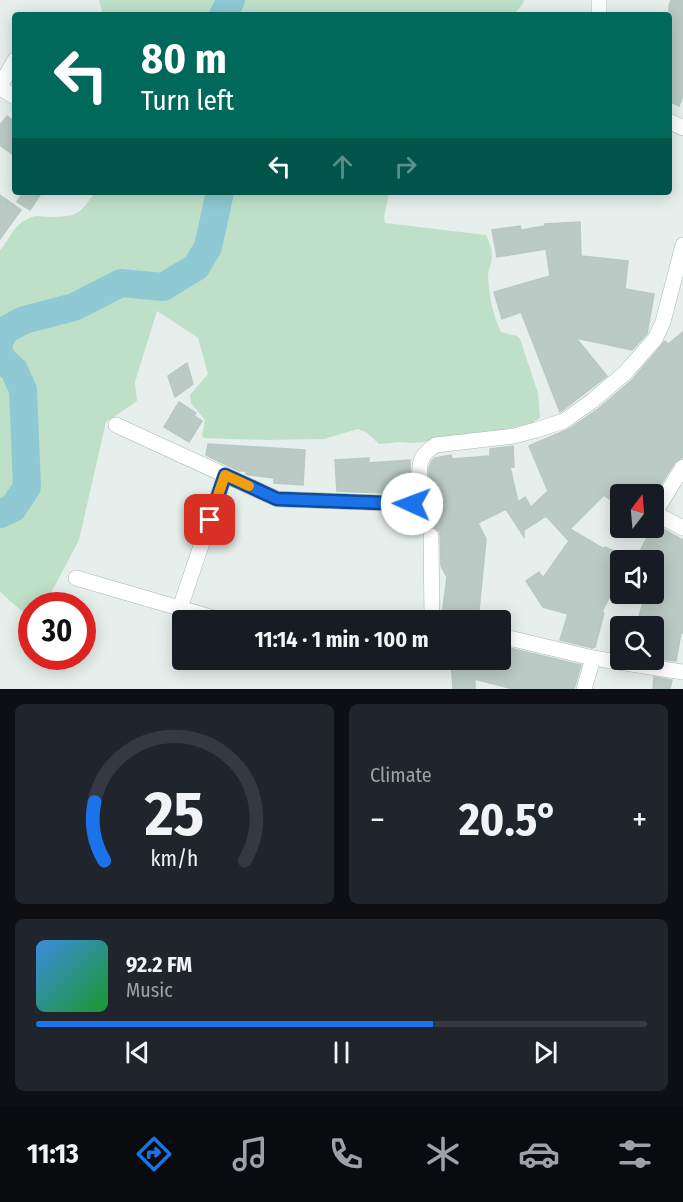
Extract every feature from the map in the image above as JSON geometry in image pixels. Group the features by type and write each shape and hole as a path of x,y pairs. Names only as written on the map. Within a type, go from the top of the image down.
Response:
{"street":[{"path":"0,87 12,65"},
{"path":"116,425 277,499 412,504 420,496 420,460 426,451 436,445 514,436 564,421 625,373 655,339 663,322 683,245"},
{"path":"683,467 657,509 658,515 683,528"},
{"path":"180,608 225,475"},
{"path":"431,536 432,610"},
{"path":"76,578 187,610"},
{"path":"511,638 593,658 683,672"},
{"path":"584,689 593,658"}],"green space":[{"path":"99,0 524,0 516,12 102,12"},
{"path":"94,195 388,195 385,223 486,235 492,252 488,277 490,298 498,326 501,332 520,339 538,393 540,418 532,423 497,431 415,443 379,444 366,432 358,429 324,439 204,438 202,436 205,420 191,403 190,395 208,374 198,338 157,311 135,382 137,401 106,422 79,540 51,592 18,592 18,608 0,592 0,250 17,227 32,217 60,217 78,212"}],"building":[{"path":"671,0 683,0 683,96 679,106 672,102 672,12 669,12"},
{"path":"7,116 12,120 12,154 0,145 0,125"},
{"path":"0,195 21,210 0,239"},
{"path":"21,195 40,195 30,210 17,202"},
{"path":"580,222 581,256 628,261 625,289 654,294 647,334 632,350 576,338 607,376 560,412 521,312 502,319 494,292 550,276 546,249 497,257 492,230 520,226 521,230 545,226 545,224"},
{"path":"683,332 683,457 675,462 661,484 610,484 609,499 604,495 570,529 604,549 605,547 612,550 610,550 610,596 602,612 604,613 595,647 560,640 568,614 543,607 526,581 539,572 543,578 569,541 546,516 524,530 524,537 506,509 478,523 486,539 479,610 443,610 447,577 441,566 440,532 432,526 430,519 430,515 436,514 430,495 429,468 432,461 435,458 451,455 452,459 490,456 490,449 513,446 514,467 510,467 518,502 525,497 531,507 548,491 529,446 569,429 598,409 632,380 665,341 668,344"},
{"path":"187,363 193,384 175,397 168,376"},
{"path":"179,402 196,413 194,416 202,421 189,442 164,427"},
{"path":"208,444 305,450 303,485 274,483 274,478 249,475 246,471 239,471 206,455"},
{"path":"369,458 369,463 410,460 410,492 408,494 337,491 335,460"},
{"path":"664,530 683,540 683,633 681,633 676,661 664,659 664,616 639,616 643,604 664,604 664,550 641,550 647,538 664,538"},
{"path":"511,648 581,665 574,689 513,689 475,679 475,689 453,689 452,670 511,670"},
{"path":"654,677 672,680 670,689 653,689"}],"waterway":[{"path":"225,12 231,0"},
{"path":"0,340 5,330 24,320 74,307 121,283 163,287 196,267 208,247 219,195"},
{"path":"0,353 1,358 14,370 23,390 27,487 13,508 0,514"}],"slow traffic":[{"path":"218,495 225,475 249,486"}],"route":[{"path":"210,520 225,475 277,499 412,504"}]}
